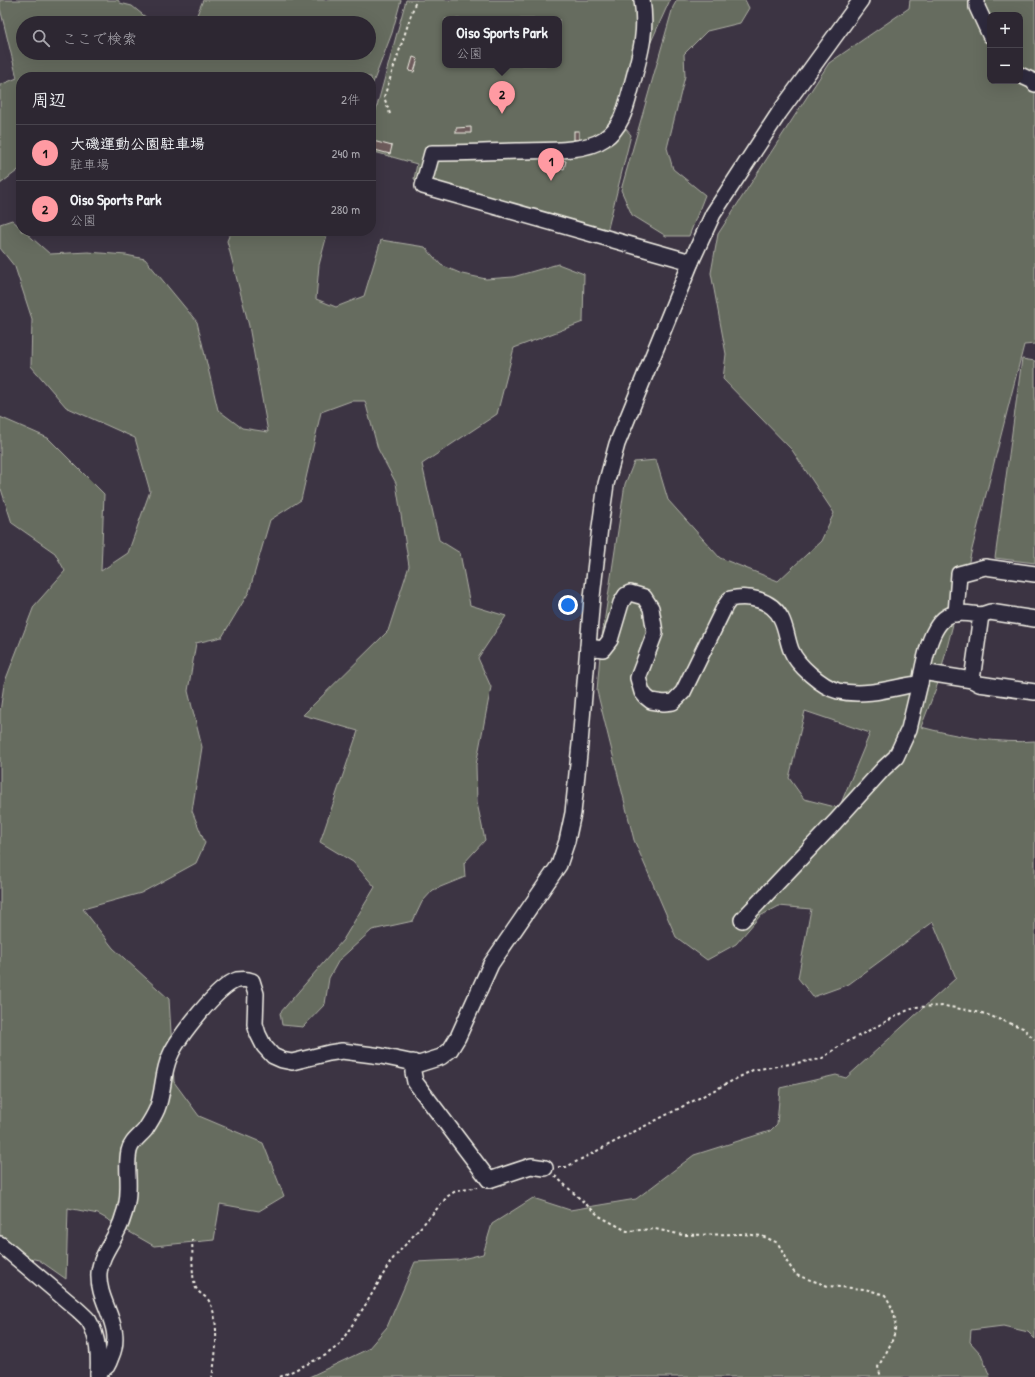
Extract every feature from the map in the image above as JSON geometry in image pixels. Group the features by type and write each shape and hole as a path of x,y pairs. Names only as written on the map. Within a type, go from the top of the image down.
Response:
{"street":[{"path":"642,0 644,10 643,42 640,57 624,113 614,130 604,139 594,144 571,149 432,154 423,186 691,262"},
{"path":"98,1375 107,1366 114,1350 115,1337 112,1319 101,1292 99,1272 105,1254 123,1219 128,1190 127,1165 129,1150 144,1130 157,1108 162,1092 164,1072 169,1057 188,1029 210,1002 227,986 237,980 246,979 252,981 256,994 255,1024 258,1034 264,1046 273,1056 282,1060 292,1062 342,1051 419,1064 441,1057 450,1050 458,1037 491,964 558,865 567,840 573,813 592,597 606,484 618,444 691,262 712,214 779,113 861,0"},
{"path":"977,0 976,7 987,29"},
{"path":"1023,76 1033,81 1035,84"},
{"path":"956,614 959,574 985,567 1035,574"},
{"path":"588,647 603,649 610,640 621,603 626,595 630,593 644,597 650,608 655,633 638,678 640,688 646,697 651,700 664,703 673,702 683,692 724,606 730,599 738,597 751,597 776,610 781,619 791,651 800,665 814,678 836,690 853,693 867,693 921,678 972,680 979,684 1035,692"},
{"path":"742,920 896,757 909,729 933,632 942,620 953,614 981,615 990,612 1035,619"},
{"path":"972,680 981,615"},
{"path":"413,1062 415,1082 489,1180 531,1166 545,1168"},
{"path":"0,1244 89,1321 98,1351 98,1375"}],"path":[{"path":"390,114 384,97 416,0"},
{"path":"545,1168 566,1167 753,1070 821,1059 841,1045 914,1006 945,1006 982,1013 1023,1028 1035,1040"},
{"path":"545,1168 599,1216 627,1232 655,1229 683,1235 726,1234 762,1236 778,1243 787,1262 796,1275 828,1286 865,1289 885,1295 894,1310 896,1325 894,1336 878,1367 881,1377"},
{"path":"280,1377 326,1355 339,1345 366,1304 391,1261 448,1196 454,1192 475,1188 489,1180"},
{"path":"192,1239 196,1289 208,1300 213,1310 216,1349 212,1377"}],"green space":[{"path":"0,0 118,0 120,3 132,6 144,16 16,16 16,60 376,60 376,16 196,16 203,0 401,0 392,33 376,75 376,72 16,72 16,74 0,8"},
{"path":"406,0 670,0 650,44 625,128 631,135 607,232 414,179 417,164 376,152 376,110"},
{"path":"677,0 745,0 749,8 740,23 707,31 684,54 685,76 667,148 673,169 705,195 689,236 666,236 632,215 621,190 673,7"},
{"path":"910,0 1035,0 1035,344 1024,345 938,683 921,727 992,740 1021,742 1035,741 1035,1339 1028,1332 1003,1326 971,1330 970,1342 981,1354 990,1377 309,1377 368,1349 387,1327 415,1262 458,1260 483,1254 492,1224 533,1198 570,1210 636,1199 694,1155 770,1131 777,1124 780,1088 836,1075 846,1078 956,978 933,922 849,984 813,997 798,978 811,909 779,906 760,916 736,944 707,960 676,937 634,840 597,691 601,643 625,484 634,462 656,460 668,500 720,558 778,581 821,541 834,513 792,450 723,379 726,354 711,273 718,234 829,63 909,8","holes":["805,711 870,733 839,808 804,799 789,778"]},
{"path":"16,78 16,172 0,184 0,85"},
{"path":"12,220 16,224 16,236 30,236 50,254 88,252 126,255 145,259 197,322 218,410 242,428 268,432 249,326 227,241 229,236 327,236 319,265 316,299 336,307 364,296 381,240 425,247 441,265 462,274 486,279 513,277 558,264 584,274 583,322 514,348 497,414 422,464 439,540 460,553 470,605 506,616 478,658 491,687 476,765 477,803 485,840 464,863 465,877 433,890 422,902 413,921 372,930 339,960 329,978 325,1004 303,1027 282,1025 280,1013 343,940 375,887 353,862 320,842 358,731 303,715 388,631 409,566 396,483 378,449 365,401 351,401 321,412 301,500 270,520 249,592 222,637 196,643 188,691 202,747 192,811 205,843 196,863 141,893 83,909 113,948 169,999 174,1082 199,1116 263,1143 284,1196 259,1211 220,1204 214,1240 154,1246 98,1214 68,1208 66,1279 39,1260 0,1252 0,712 4,684 34,606 65,571 55,553 12,523 1,489 0,490 0,417 48,438 104,494 101,571 128,553 150,491 135,438 66,407 31,366 32,319 15,267 0,248 0,224"},
{"path":"1022,359 1035,361 1035,563 995,558"}],"building":[{"path":"413,57 418,59 414,72 409,71"},
{"path":"471,127 471,133 456,133 456,128"},
{"path":"574,131 579,131 579,140 574,140"},
{"path":"376,142 392,146 390,154 376,150"},
{"path":"549,157 566,161 564,169 547,164"}],"place":[{"name":"Oiso Sports Park","path":"502,114"},
{"name":"大磯運動公園駐車場","path":"551,181"}]}
